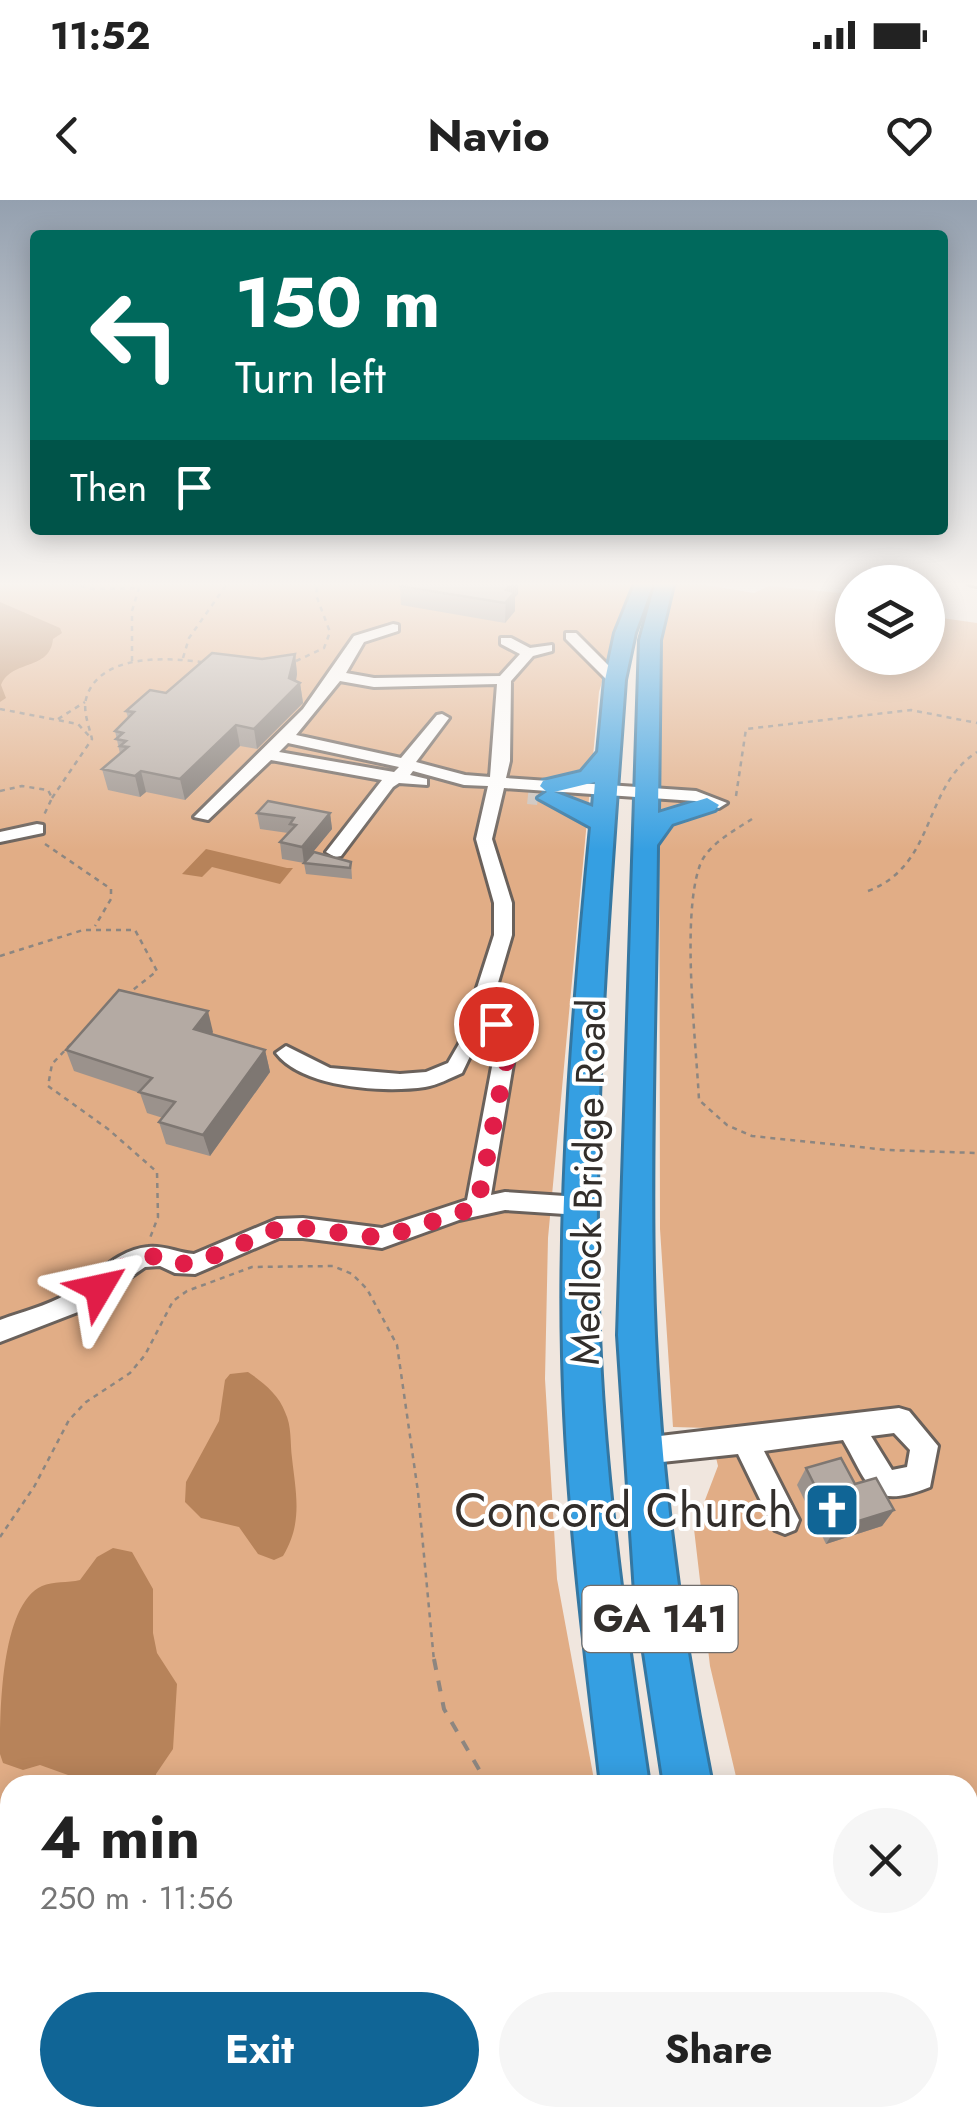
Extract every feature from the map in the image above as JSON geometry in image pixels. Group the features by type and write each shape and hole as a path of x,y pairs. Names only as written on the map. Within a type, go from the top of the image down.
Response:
{"highway":[{"name":"Medlock Bridge Road","path":"617,671 580,1206 580,1296 589,1497 623,1775"},
{"name":"Medlock Bridge Road","path":"649,671 635,1270 643,1451 654,1576 686,1775"},
{"path":"524,792 589,777 609,753"},
{"path":"646,768 664,781 708,801"},
{"path":"524,792 577,807 606,805"},
{"path":"644,847 663,819 708,801"}],"lane":[{"path":"202,817 286,738 343,671"},
{"path":"340,676 363,681 408,675 504,680 514,671"},
{"path":"606,671 615,680"},
{"path":"504,680 524,792"},
{"path":"335,852 442,718"},
{"path":"286,738 402,772"},
{"path":"267,755 606,805 645,798 708,801"},
{"path":"286,1052 310,1069 400,1082 428,1079 454,1068 469,1044 503,935 504,918 484,839 524,792"},
{"path":"0,837 37,829"},
{"path":"477,1207 507,1040 496,1024 479,1012"},
{"path":"0,1331 74,1302 128,1263 143,1257 163,1256 175,1263 194,1264 277,1229 303,1228 382,1238 505,1201 580,1206"},
{"path":"643,1451 850,1426"},
{"path":"745,1441 785,1520"}],"path":[{"path":"94,927 111,899 111,889 48,846 37,829 52,798 92,740 86,701 89,689 116,671"},
{"path":"54,720 76,711 86,701"},
{"path":"0,709 78,724 92,740"},
{"path":"734,808 746,729 911,710 977,723"},
{"path":"868,891 885,888 906,864 926,836 958,765 977,752"},
{"path":"0,792 38,786 48,790 52,798"},
{"path":"752,818 722,839 700,862 691,916 699,1100 727,1125 752,1136 888,1150 977,1152"},
{"path":"0,956 94,927 135,930 157,972 120,1000"},
{"path":"72,1044 52,1064 48,1086 108,1129 157,1172 158,1218 143,1257"},
{"path":"0,1537 34,1487 69,1420 86,1402 130,1373 145,1355 173,1302 187,1291 252,1267 334,1266 352,1274 376,1303 397,1346 418,1492 436,1673 444,1709 482,1775"}],"shaded area":[{"path":"0,671 605,671 599,692 548,1238 545,1379 557,1579 593,1775 0,1775"},
{"path":"0,671 13,671 1,685 6,698 0,702"},
{"path":"660,671 945,675 945,671 977,671 977,1775 736,1775 710,1666 694,1529 718,1466 709,1428 673,1427 660,1229"},
{"path":"206,849 293,868 280,884 212,867 202,877 182,874"},
{"path":"248,1372 279,1400 290,1429 296,1520 283,1556 274,1560 258,1554 239,1527 201,1518 185,1502 186,1482 219,1421 225,1380 230,1374"},
{"path":"113,1548 132,1552 153,1589 157,1653 177,1684 173,1749 156,1775 68,1775 40,1765 23,1770 3,1763 2,1689 10,1637 18,1615 28,1597 42,1586 80,1580 97,1557"}],"building":[{"path":"191,671 291,671 289,678 300,683 254,729 236,725 180,779 102,769 128,747 120,746 126,741 116,739 123,733 115,731 134,712 126,711 150,690 166,693"},
{"path":"268,801 330,813 302,847 280,842 296,825 290,824 294,818 257,813"},
{"path":"314,852 351,862 350,868 304,863"},
{"path":"119,990 208,1011 194,1029 265,1050 203,1135 159,1122 175,1102 139,1092 152,1078 66,1050"},
{"path":"841,1458 855,1484 876,1478 894,1510 836,1528 806,1468"}],"tunnel":[{"path":"528,795 538,796"}],"place":[{"name":"Concord Church","path":"832,1510"}],"route":[{"path":"99,1288 128,1263 143,1257 163,1256 175,1263 194,1264 277,1229 303,1228 382,1238 477,1207 506,1062 507,1040 496,1024"}]}
